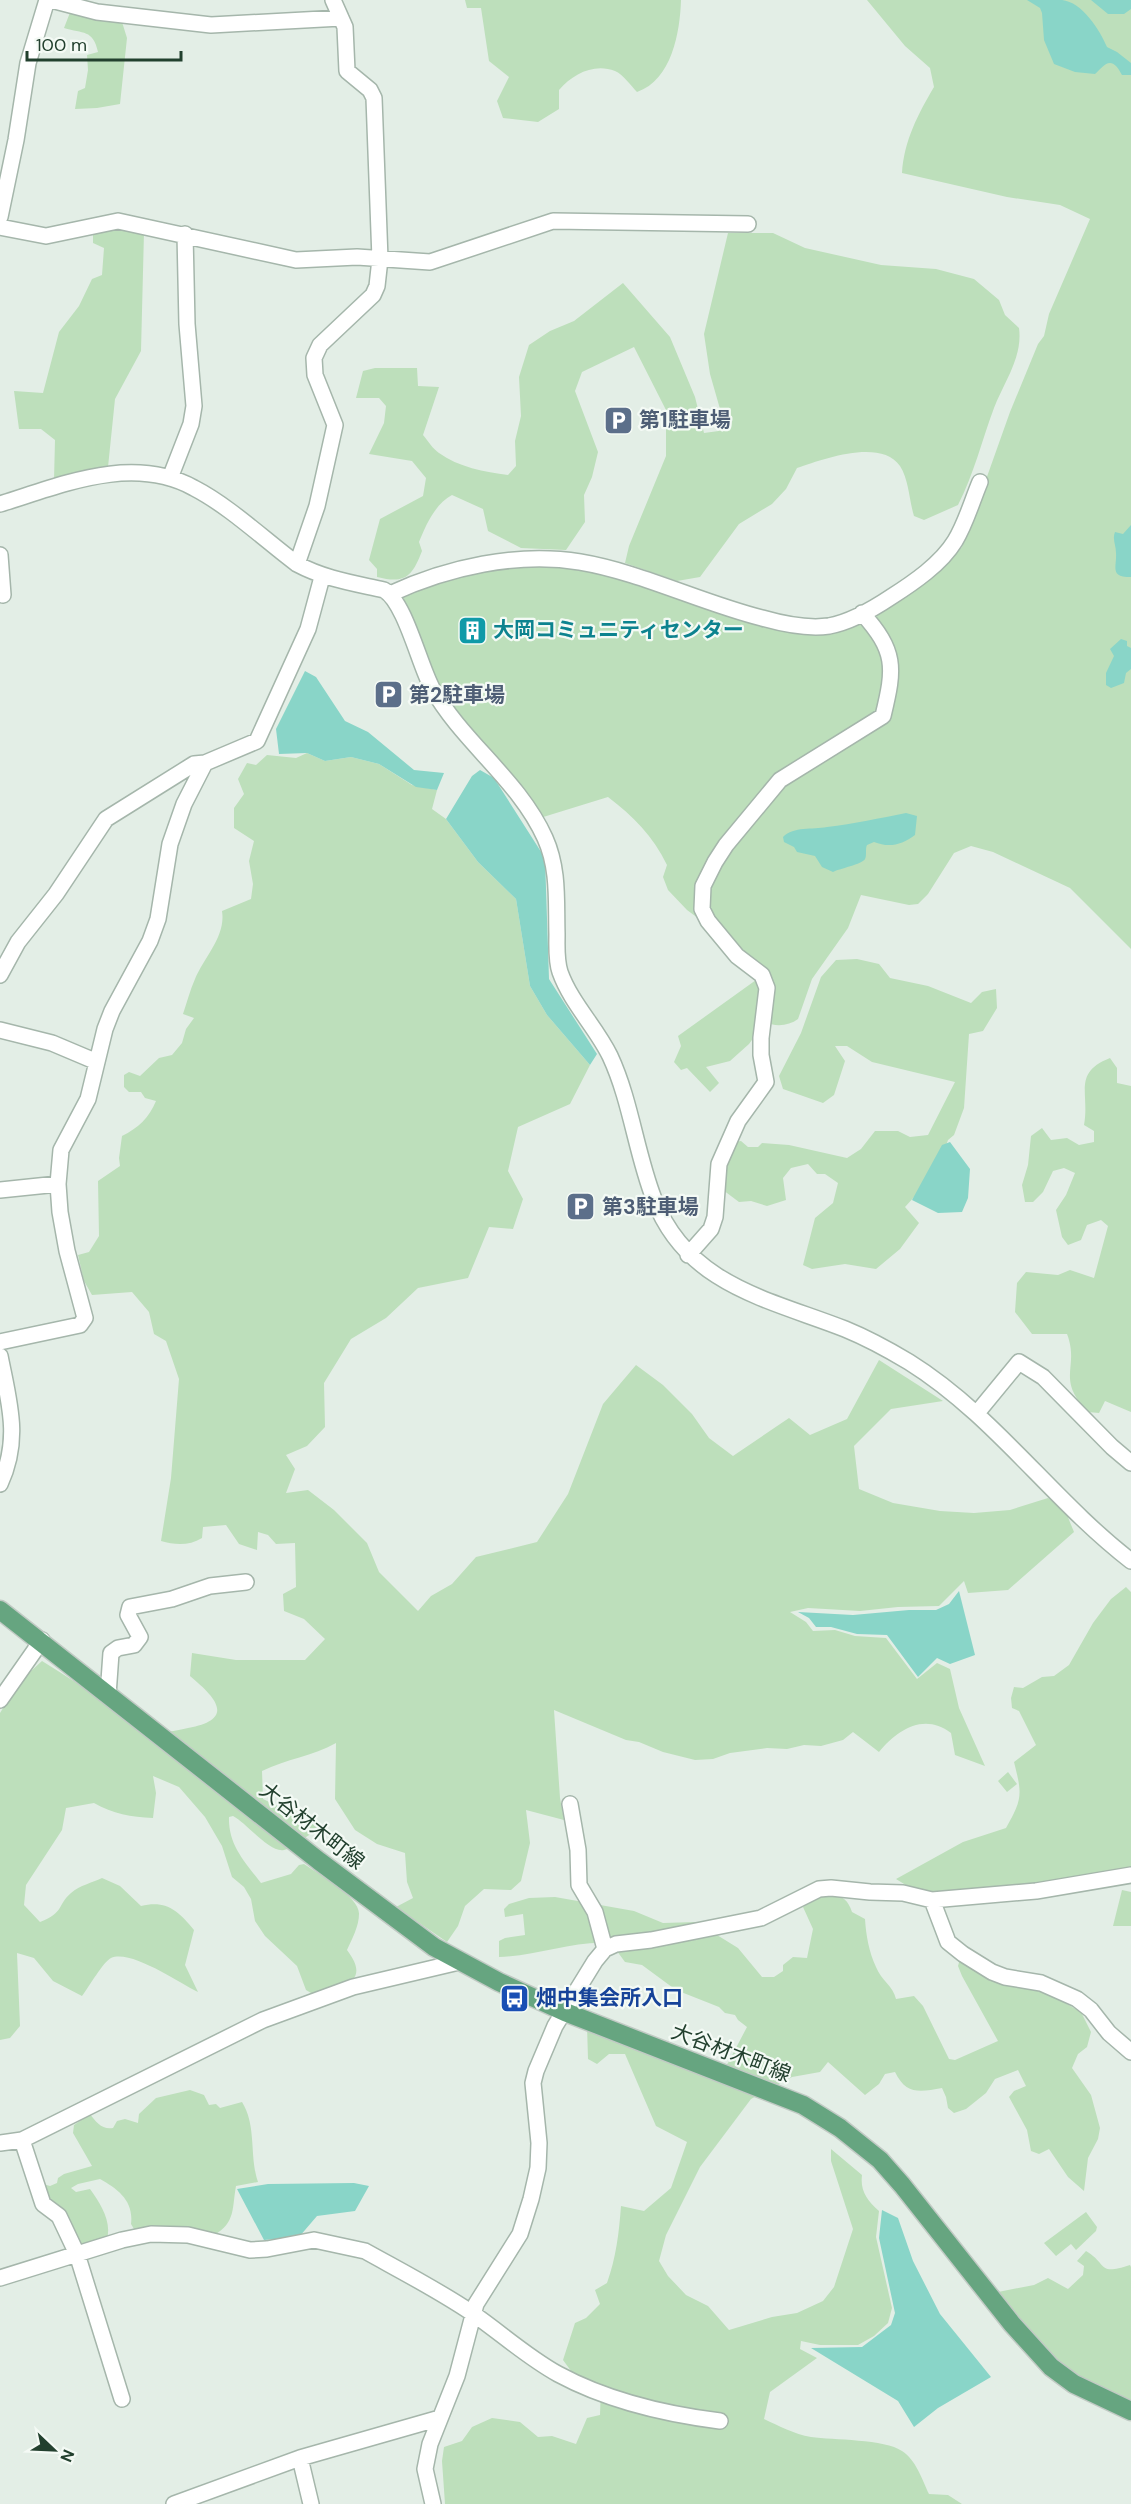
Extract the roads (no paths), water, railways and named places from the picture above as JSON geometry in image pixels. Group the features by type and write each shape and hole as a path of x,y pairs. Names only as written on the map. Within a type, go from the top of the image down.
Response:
{"main road":[{"name":"大谷材木町線","path":"0,1610 42,1640 108,1695 409,1931 459,1962 565,2012 803,2105 840,2128 880,2160 1012,2324 1051,2367 1074,2384 1131,2411"}],"street":[{"path":"0,217 16,140 28,63 49,0 98,12 211,25 341,18"},
{"path":"297,564 317,506 335,425 315,375 314,358 320,345 373,295 377,286 380,259 374,98 370,90 347,70 345,27 333,0"},
{"path":"0,227 46,236 118,222 185,234 287,259 357,257 429,262 553,221 748,224"},
{"path":"170,478 190,424 194,406 187,324 185,234"},
{"path":"0,504 92,477 131,472 170,478 194,488 297,564 322,577 384,590 390,594 401,611 427,678 438,697 455,722 517,793 544,834 557,880 559,970 568,989 593,1025 610,1057 621,1085 654,1200 673,1236 688,1255 721,1280 753,1295 849,1331 885,1348 933,1378 977,1413 1095,1531 1131,1561"},
{"path":"390,594 448,572 479,565 540,558 581,562 612,569 735,612 787,624 829,626 862,613 911,584 955,541 980,482"},
{"path":"0,555 3,595"},
{"path":"0,975 18,942 56,894 106,819 194,764 205,763 251,745 261,735 308,629 322,577"},
{"path":"688,1255 711,1229 716,1217 719,1164 738,1121 766,1082 761,1055 761,1038 768,988 762,975 737,956 708,921 702,909 703,886 726,845 780,780 883,716 890,689 890,655 885,642 862,613"},
{"path":"0,1342 80,1325 85,1318 67,1251 58,1184 62,1149 88,1099 112,1011 150,941 158,919 170,844 184,804 205,763"},
{"path":"0,1030 52,1043 98,1062"},
{"path":"0,1190 58,1184"},
{"path":"0,1356 13,1427 10,1459 0,1484"},
{"path":"977,1413 1018,1362 1043,1377 1112,1447 1131,1463"},
{"path":"108,1695 111,1653 117,1648 139,1642 140,1637 128,1615 130,1607 172,1599 210,1586 246,1582"},
{"path":"0,1700 42,1640"},
{"path":"570,1804 578,1850 579,1885 595,1912 605,1949"},
{"path":"433,2504 425,2469 427,2452 457,2376 472,2314 520,2234 538,2168 539,2143 533,2083 536,2070 555,2026 595,1961 605,1949 616,1944 651,1940 761,1918 819,1889 903,1893 932,1900 1036,1891 1131,1875"},
{"path":"932,1900 948,1942 963,1954 992,1972 1005,1977 1041,1983 1077,1999 1091,2010 1109,2032 1131,2052"},
{"path":"0,2143 22,2140 263,2020 353,1987 459,1962"},
{"path":"22,2140 43,2204 59,2216 77,2254 122,2399"},
{"path":"0,2278 122,2240 151,2234 188,2235 250,2250 314,2240 365,2251 472,2314 537,2362 587,2388 644,2408 720,2421"},
{"path":"174,2504 300,2458 440,2418"},
{"path":"300,2458 311,2504"}],"water":[{"path":"1027,0 1062,0 1083,11 1095,25 1107,47 1131,63 1131,75 1122,75 1116,66 1110,63 1104,65 1095,74 1075,72 1054,64 1044,40 1040,8"},
{"path":"1091,0 1131,0 1131,9 1124,14 1108,14"},
{"path":"1131,525 1131,577 1124,577 1116,570 1114,535 1115,532 1123,534"},
{"path":"1121,639 1127,641 1127,646 1131,648 1131,669 1126,673 1124,683 1111,688 1106,685 1106,673 1114,656 1110,649"},
{"path":"305,671 316,677 345,721 368,732 414,770 444,773 437,790 416,787 379,764 351,757 325,761 307,753 279,754 276,729"},
{"path":"480,770 494,778 545,858 549,979 597,1054 590,1065 547,1015 530,986 516,899 478,862 446,819 472,776"},
{"path":"906,813 917,816 915,835 895,844 885,845 874,842 867,845 866,857 863,861 833,872 822,867 815,856 797,852 794,847 784,842 783,837 792,831"},
{"path":"950,1142 970,1169 968,1198 962,1212 938,1213 912,1200 942,1145"},
{"path":"959,1591 975,1655 950,1664 937,1658 918,1677 887,1635 857,1634 831,1627 816,1627 809,1618 798,1612 853,1615 936,1610 949,1604"},
{"path":"354,2183 369,2186 355,2211 317,2216 299,2237 264,2240 237,2189 268,2184"},
{"path":"882,2210 898,2218 913,2261 940,2314 991,2377 938,2408 914,2427 898,2401 811,2348 862,2347 891,2325 895,2313 879,2238"}],"place":[{"name":"第1駐車場","path":"618,420"},
{"name":"大岡コミュニティセンター","path":"472,630"},
{"name":"第2駐車場","path":"388,695"},
{"name":"第3駐車場","path":"581,1207"},
{"name":"畑中集会所入口","path":"515,1998"}]}
